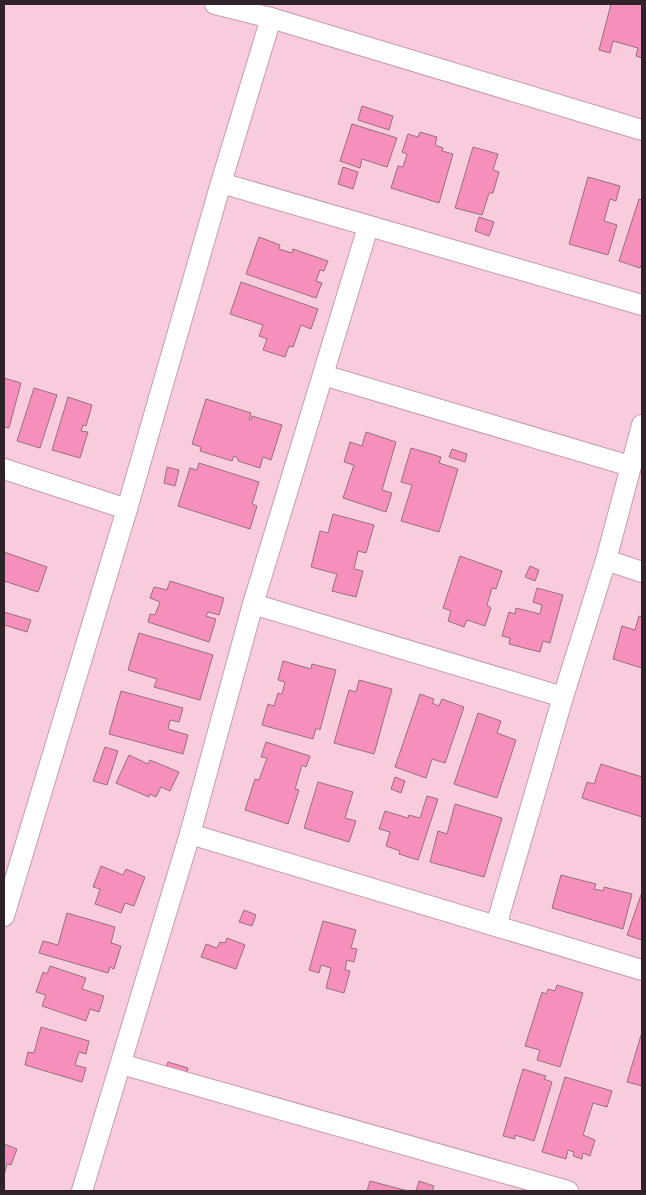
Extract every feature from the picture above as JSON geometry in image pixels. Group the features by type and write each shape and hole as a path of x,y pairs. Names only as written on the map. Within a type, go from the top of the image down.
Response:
{"street":[{"path":"215,4 271,18 642,130"},
{"path":"4,916 127,509 221,183 271,18"},
{"path":"221,183 642,305"},
{"path":"82,1191 190,834 253,604 368,227"},
{"path":"324,375 630,466"},
{"path":"496,926 563,697 606,560 642,425"},
{"path":"4,469 127,509"},
{"path":"606,560 642,572"},
{"path":"253,604 563,697"},
{"path":"190,834 642,970"},
{"path":"121,1064 568,1191"}],"building":[{"path":"611,4 642,4 642,58 636,56 638,48 613,41 610,53 599,50"},
{"path":"362,106 393,116 389,130 358,120"},
{"path":"352,124 397,138 387,167 362,159 360,168 340,161"},
{"path":"420,132 437,137 435,145 443,148 442,151 453,154 439,203 391,188 398,166 403,167 407,154 402,152 408,134 418,137"},
{"path":"473,147 498,154 493,170 499,172 493,193 489,193 482,215 455,208"},
{"path":"343,167 358,172 353,189 338,184"},
{"path":"588,177 620,186 616,201 610,199 604,221 617,225 608,255 569,244"},
{"path":"639,199 642,200 642,263 640,268 619,261"},
{"path":"479,217 494,222 489,236 475,231"},
{"path":"259,237 280,245 279,249 292,253 293,249 328,261 324,271 320,270 316,281 322,283 316,298 246,274"},
{"path":"241,282 318,309 311,329 301,325 293,347 289,346 285,357 263,350 267,339 259,336 263,325 230,314"},
{"path":"4,378 21,383 9,428 4,427"},
{"path":"34,388 57,395 40,448 17,441"},
{"path":"68,397 92,405 86,426 83,425 81,431 88,432 80,458 52,450"},
{"path":"206,399 251,413 249,420 251,420 252,416 282,425 271,460 263,457 260,468 238,461 238,458 234,456 232,461 200,451 201,447 192,444"},
{"path":"366,432 396,442 382,490 392,493 386,512 343,498 354,465 344,462 350,442 362,446"},
{"path":"411,448 441,457 439,463 458,469 439,532 401,521 412,485 401,482"},
{"path":"452,449 467,454 465,462 449,457"},
{"path":"199,463 259,482 252,504 257,506 250,529 178,506 190,468 197,470"},
{"path":"167,467 179,470 175,486 164,483"},
{"path":"333,514 374,525 366,553 358,551 354,569 363,571 356,597 332,591 337,574 311,567 320,531 328,533"},
{"path":"4,552 47,567 38,592 4,581"},
{"path":"460,556 502,571 496,589 492,588 487,605 491,608 485,626 467,620 464,627 448,621 451,611 443,608"},
{"path":"530,566 539,570 535,581 525,577"},
{"path":"170,581 224,598 219,615 208,612 206,616 216,619 209,642 148,622 150,614 155,615 160,602 150,598 154,587 167,590"},
{"path":"537,588 563,595 550,643 543,641 540,652 509,644 510,638 502,636 509,612 515,614 516,608 540,614 542,605 533,602"},
{"path":"4,612 31,620 27,632 4,625"},
{"path":"639,616 642,617 642,668 613,659 622,626 635,630"},
{"path":"139,633 213,655 200,700 154,687 157,679 128,670"},
{"path":"283,661 311,669 312,664 336,670 320,730 316,728 313,739 262,725 268,704 274,706 278,693 282,694 285,682 278,680"},
{"path":"359,680 392,689 374,754 334,743 349,690 356,692"},
{"path":"121,691 183,708 179,722 170,720 168,729 188,735 183,754 109,734"},
{"path":"420,694 434,699 432,703 439,706 442,699 464,707 445,763 432,759 426,778 395,767"},
{"path":"478,713 501,721 497,733 516,740 497,798 454,784"},
{"path":"266,742 310,756 306,767 302,765 295,789 299,790 288,824 245,810 255,779 259,780 267,758 261,757"},
{"path":"105,747 118,751 107,785 93,781"},
{"path":"129,755 148,764 150,760 179,772 170,791 161,787 156,797 150,794 149,797 116,783"},
{"path":"601,764 642,777 642,817 582,798 587,782 594,784"},
{"path":"395,777 405,781 401,793 391,789"},
{"path":"318,782 353,792 345,818 356,821 349,842 304,828"},
{"path":"427,796 438,799 418,860 399,854 400,851 386,846 390,832 379,829 385,811 408,818 409,815 420,818"},
{"path":"455,804 502,818 484,877 430,862 438,831 447,834"},
{"path":"101,866 123,875 126,869 145,877 134,906 125,903 121,913 95,904 100,889 93,887"},
{"path":"561,875 596,884 594,889 603,891 604,887 632,894 623,929 552,908"},
{"path":"642,892 642,940 627,935"},
{"path":"244,910 256,915 252,926 239,922"},
{"path":"67,913 115,927 111,943 121,946 114,969 110,967 108,973 39,953 43,941 58,945"},
{"path":"323,921 356,930 351,948 357,949 354,962 347,960 345,970 350,971 344,993 326,988 331,968 321,965 319,973 309,970"},
{"path":"227,938 245,945 236,969 201,957 206,944 217,948 220,942 225,943"},
{"path":"50,966 86,978 82,989 104,996 99,1012 90,1009 86,1021 42,1006 46,995 36,992 43,972 47,974"},
{"path":"557,985 583,993 560,1067 537,1060 540,1050 525,1046 542,992 546,994 548,989 555,991"},
{"path":"41,1027 89,1041 86,1054 79,1052 75,1065 86,1068 82,1082 25,1065 28,1052 34,1053"},
{"path":"642,1032 642,1086 627,1082"},
{"path":"168,1062 188,1068 186,1075 166,1069"},
{"path":"523,1069 546,1076 544,1079 552,1082 534,1141 515,1135 515,1139 503,1136"},
{"path":"565,1077 612,1091 607,1107 593,1103 583,1135 595,1140 590,1156 583,1153 582,1159 573,1156 574,1152 568,1150 566,1159 542,1152"},
{"path":"4,1144 17,1149 11,1165 7,1164 4,1175"},
{"path":"370,1181 408,1191 367,1191"},
{"path":"419,1181 434,1186 432,1191 416,1191"}]}
